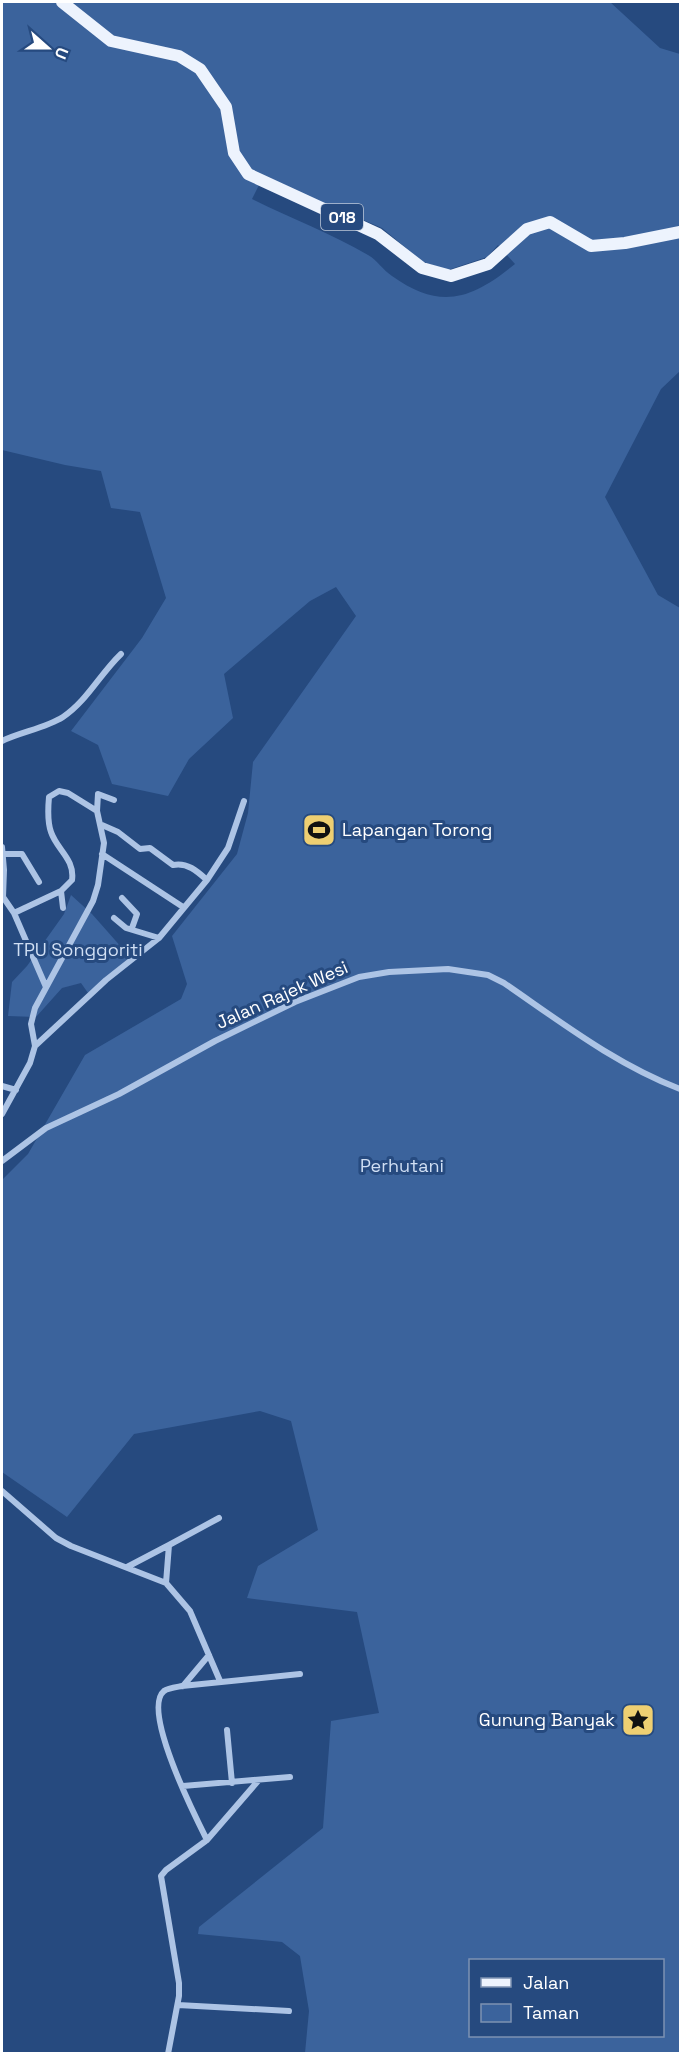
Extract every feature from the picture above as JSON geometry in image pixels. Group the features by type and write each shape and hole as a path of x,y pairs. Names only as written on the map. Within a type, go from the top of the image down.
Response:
{"main road":[{"name":"018","path":"62,2 111,41 179,56 200,69 226,107 234,153 248,174 378,234 422,268 451,276 488,264 527,229 550,222 591,246 625,243 681,232"}],"street":[{"path":"2,741 62,718 93,688 107,667 121,654"},
{"path":"14,913 61,891 68,886 73,873 71,862 51,832 49,797 53,792 63,791 97,811"},
{"path":"2,1114 30,1063 35,1046 31,1024 46,987 93,901 104,843 102,825 97,811 98,794 114,800"},
{"path":"35,1046 106,980 159,938 207,880 228,848 244,801"},
{"path":"102,825 118,832 140,849 150,848 171,864 189,867 207,880"},
{"path":"2,847 3,897 14,913 46,987"},
{"path":"3,854 22,854 39,882"},
{"path":"102,854 183,907"},
{"path":"61,891 63,908"},
{"path":"122,898 137,915 132,928"},
{"path":"114,918 126,928 159,938"},
{"name":"Jalan Rajek Wesi","path":"2,1161 46,1128 119,1094 215,1041 295,1002 359,977 389,972 448,969 488,975 504,983 614,1058 645,1076 681,1089"},
{"path":"2,1086 16,1090"},
{"path":"2,1491 56,1538 166,1583 190,1611 220,1681"},
{"path":"127,1567 219,1518"},
{"path":"166,1583 169,1545"},
{"path":"182,1686 209,1655"},
{"path":"207,1840 164,1746 160,1702 164,1691 220,1681 300,1674"},
{"path":"227,1730 232,1783"},
{"path":"183,1786 290,1777"},
{"path":"168,2054 178,2005 177,1964 161,1876 207,1840 258,1781"},
{"path":"178,2005 289,2011"}],"green space":[{"name":"Perhutani","path":"2,2 610,2 660,48 680,54 680,371 661,389 605,497 658,595 680,608 680,2053 305,2053 309,2011 300,1956 282,1942 198,1934 199,1927 323,1828 331,1721 379,1713 357,1612 247,1598 258,1566 318,1530 291,1421 260,1411 134,1434 67,1517 2,1472 2,1180 28,1154 85,1055 181,999 187,984 172,936 237,854 248,813 253,762 356,616 336,587 310,601 224,674 233,718 189,759 168,796 112,784 98,745 71,731 142,638 166,598 140,512 111,508 101,471 2,450","holes":["263,177 382,228 423,262 448,270 487,257 498,245 515,264 485,286 470,292 441,297 426,294 392,276 371,257 354,247 252,199"]},
{"name":"TPU Songgoriti","path":"71,895 92,914 130,957 88,993 81,983 62,988 36,1017 8,1016 12,982 27,966 64,914"}],"place":[{"name":"Lapangan Torong","path":"319,830"},
{"name":"Gunung Banyak","path":"638,1720"}]}
